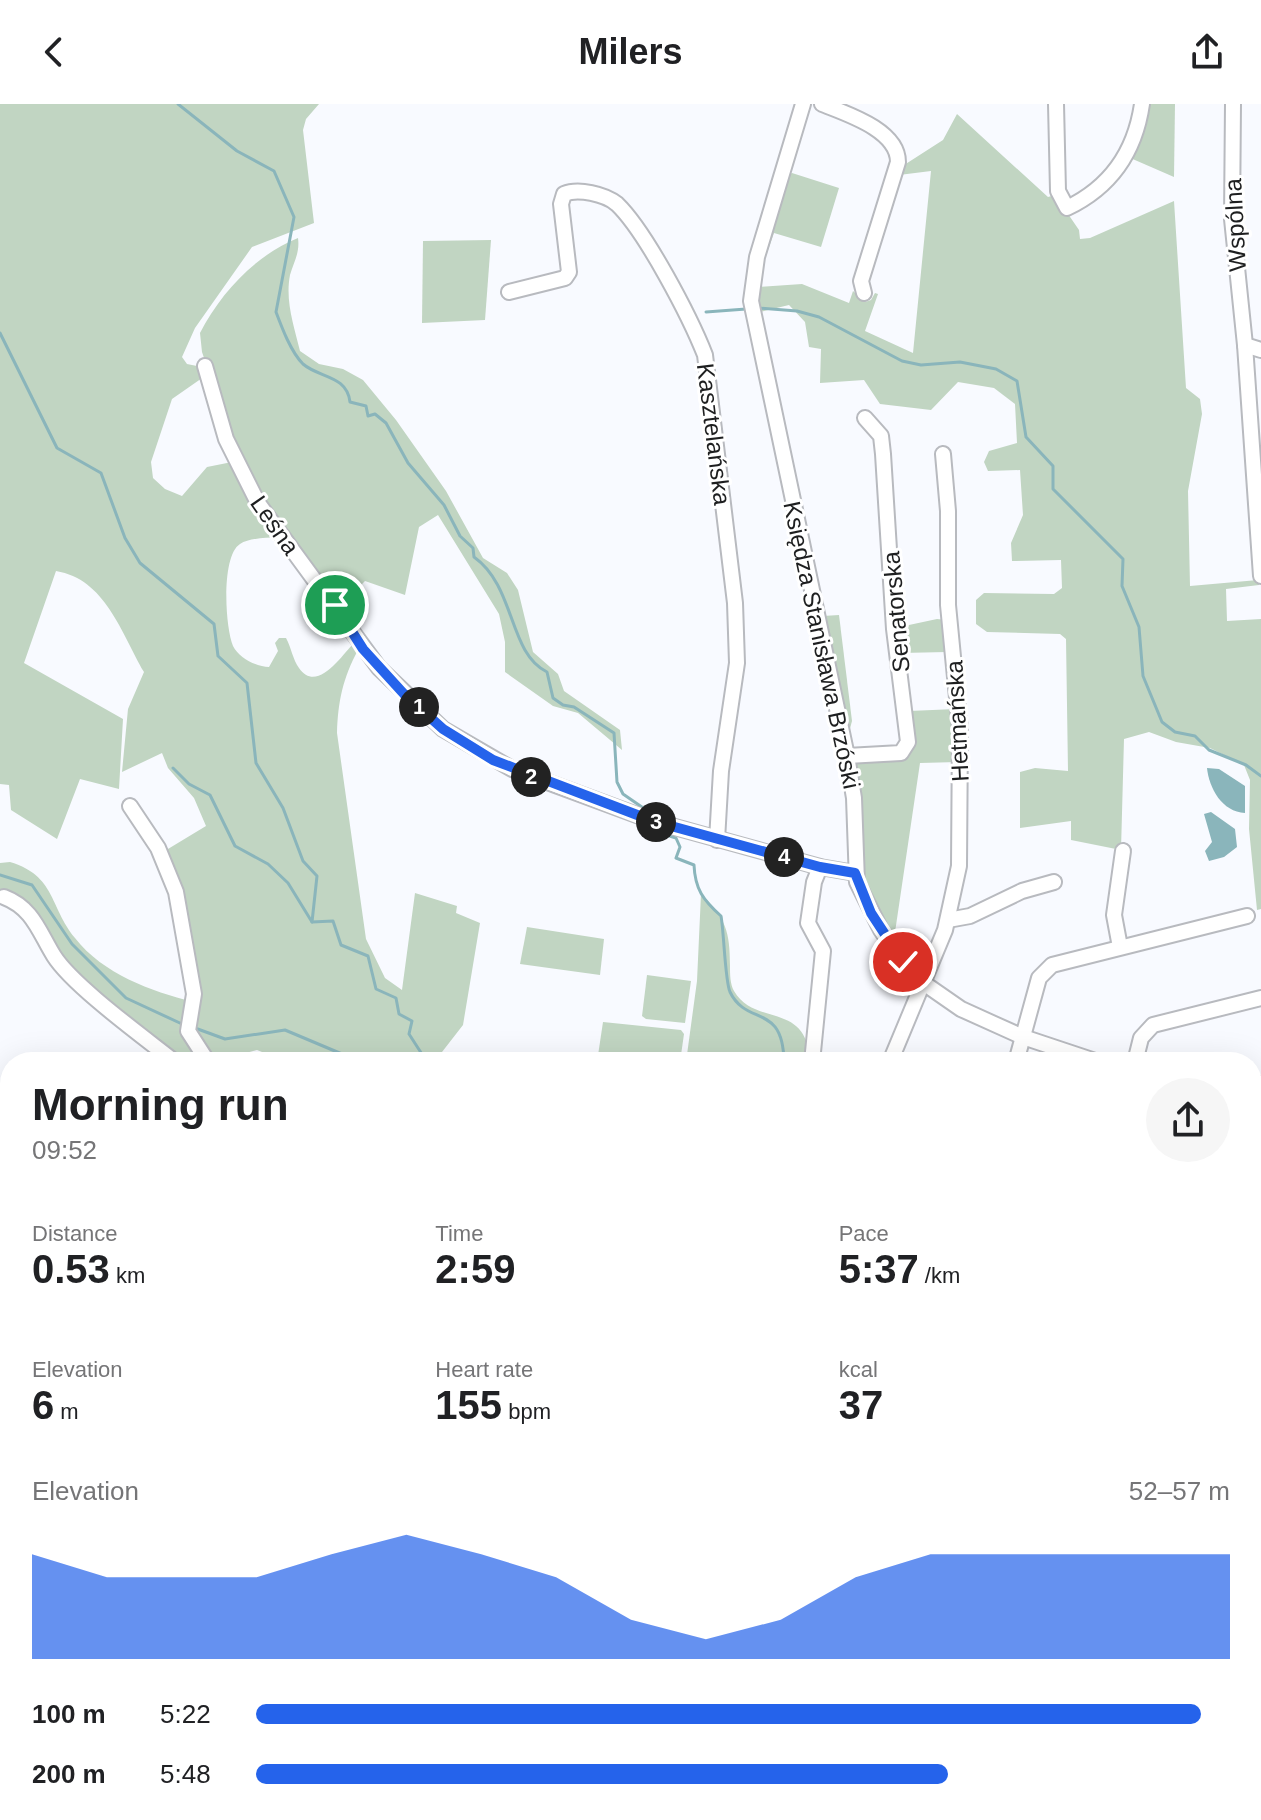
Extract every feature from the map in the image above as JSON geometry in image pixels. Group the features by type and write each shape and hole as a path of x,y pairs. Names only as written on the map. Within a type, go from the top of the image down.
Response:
{"street":[{"name":"Księdza Stanisława Brzóski","path":"803,104 757,257 752,308 847,756 854,798 855,873 862,895 881,930 925,984 961,1009 1023,1037 1068,1052"},
{"path":"822,104 884,135 897,152 898,162 861,281 864,293"},
{"path":"1056,104 1058,191 1067,208 1111,177 1132,145 1142,104"},
{"name":"Wspólna","path":"1233,104 1232,219 1245,345 1261,576"},
{"name":"Kasztelańska","path":"509,292 565,278 569,272 561,204 564,194 576,191 615,202 640,233 692,322 707,369 735,603 736,672 721,771 717,840"},
{"path":"1245,345 1261,350"},
{"name":"Leśna","path":"205,366 240,472 286,544 379,668 443,729 493,760 658,822 820,867 855,873"},
{"name":"Senatorska","path":"847,756 901,753 908,742 894,629 881,436 865,418"},
{"name":"Hetmańska","path":"894,1052 916,995 925,984 948,920 959,866 961,808 957,684 948,605 948,511 943,454"},
{"path":"130,806 169,869 194,994 188,1031 202,1052"},
{"path":"1120,947 1114,915 1123,851"},
{"path":"813,1052 823,951 808,923 814,882 820,867"},
{"path":"948,920 970,916 1022,891 1054,882"},
{"path":"4,897 26,908 56,959 163,1052"},
{"path":"1019,1052 1042,973 1059,962 1247,916"},
{"path":"1138,1052 1141,1038 1153,1025 1261,998"}],"green space":[{"path":"0,104 319,104 306,119 303,130 314,223 252,247 195,328 182,357 187,364 202,367 205,376 172,399 151,462 153,478 165,489 182,496 207,467 232,462 277,537 253,539 240,544 230,562 226,592 228,624 233,646 239,654 254,664 269,667 278,651 275,643 279,638 286,638 299,668 306,675 314,677 329,670 354,643 358,650 342,690 337,733 366,939 385,978 402,990 415,893 457,906 456,913 480,923 463,1025 442,1052 207,1052 192,1023 163,852 206,826 194,798 168,768 162,753 122,772 128,709 144,672 110,610 99,596 73,576 56,571 24,663 123,719 119,789 80,779 57,839 11,810 9,785 0,784"},
{"path":"1143,104 1175,104 1174,177 1128,157"},
{"path":"957,114 1048,197 1055,195 1079,230 1080,239 1090,238 1174,201 1186,388 1200,399 1202,414 1188,491 1190,586 1258,580 1259,585 1226,589 1227,621 1261,619 1261,909 1257,910 1249,829 1250,780 1244,765 1210,748 1176,742 1149,732 1124,739 1121,850 1071,840 1071,821 1020,828 1020,772 1035,768 1068,771 1066,639 1060,634 987,632 976,624 976,600 984,593 1054,594 1062,588 1061,560 1012,561 1011,543 1023,515 1020,470 988,471 984,462 989,451 1017,443 1015,404 994,388 958,382 931,410 880,404 864,380 820,383 821,349 809,347 805,322 789,305 760,312 758,287 802,284 849,303 853,291 865,302 871,300 875,293 878,294 865,331 913,353 931,171 899,175 901,167 943,140"},
{"path":"792,173 839,188 821,247 774,233 767,253 764,252 788,175"},
{"path":"298,238 289,294 300,351 319,364 343,369 363,380 396,420 446,491 483,558 507,573 518,590 533,652 558,674 564,691 620,730 622,750 578,713 553,706 505,672 505,642 499,614 438,515 419,527 405,595 365,581 356,590 347,619 243,471 202,352 200,333 218,303 241,276 268,254"},
{"path":"491,240 485,320 422,323 423,241"},
{"path":"839,615 852,721 848,736 823,616"},
{"path":"947,620 947,652 901,653 898,631 909,625"},
{"path":"956,709 958,762 920,763 894,939 864,881 853,757 902,755 909,711"},
{"path":"10,862 36,875 50,893 75,938 99,962 145,986 193,1002 187,1022 200,1052 169,1052 78,977 0,890 0,863"},
{"path":"701,894 725,926 734,991 743,1002 790,1022 800,1030 808,1052 687,1052 697,981"},
{"path":"527,927 604,939 600,975 520,964"},
{"path":"647,975 691,981 685,1023 642,1016"},
{"path":"603,1022 681,1030 684,1034 681,1052 598,1052"}],"water":[{"path":"1207,768 1219,769 1245,786 1245,813 1223,804 1211,783"},
{"path":"1211,812 1235,829 1237,847 1224,857 1209,861 1205,851 1212,842 1204,814"}],"waterway":[{"path":"178,104 237,151 274,171 294,217 276,312 287,340 303,364 338,382 348,393 350,402 366,406 368,416 375,414 386,423 408,463 444,505 460,536 473,548 474,557 498,585 525,650 534,663 547,672 553,698 563,705 574,707 614,733 617,782 623,794 652,814"},
{"path":"758,308 797,311 819,317 902,361 921,365 960,362 996,369 1017,381 1026,437 1053,466 1053,489 1123,559 1122,586 1139,627 1143,676 1162,722 1175,732 1195,736 1209,750 1246,765 1261,776"},
{"path":"706,312 746,309"},
{"path":"0,333 57,448 101,473 125,538 140,563 214,624 218,656 247,683 256,763 283,808 303,861 317,876 312,922"},
{"path":"173,768 189,784 210,795 235,846 268,864 288,883 312,922 333,921 341,945 368,956 376,989 396,998 399,1014 412,1021 409,1034 421,1052"},
{"path":"659,828 663,834 676,838 680,847 676,858 694,865 701,894 721,916 730,992 737,1003 771,1023 778,1031 783,1052"},
{"path":"0,875 32,885 72,944 126,998 182,1024"},
{"path":"195,1028 225,1039 285,1030 337,1052"}],"route":[{"path":"335,605 363,649 404,694 443,729 493,760 535,779 594,797 653,821 820,867 855,873 871,913 903,962"}]}
